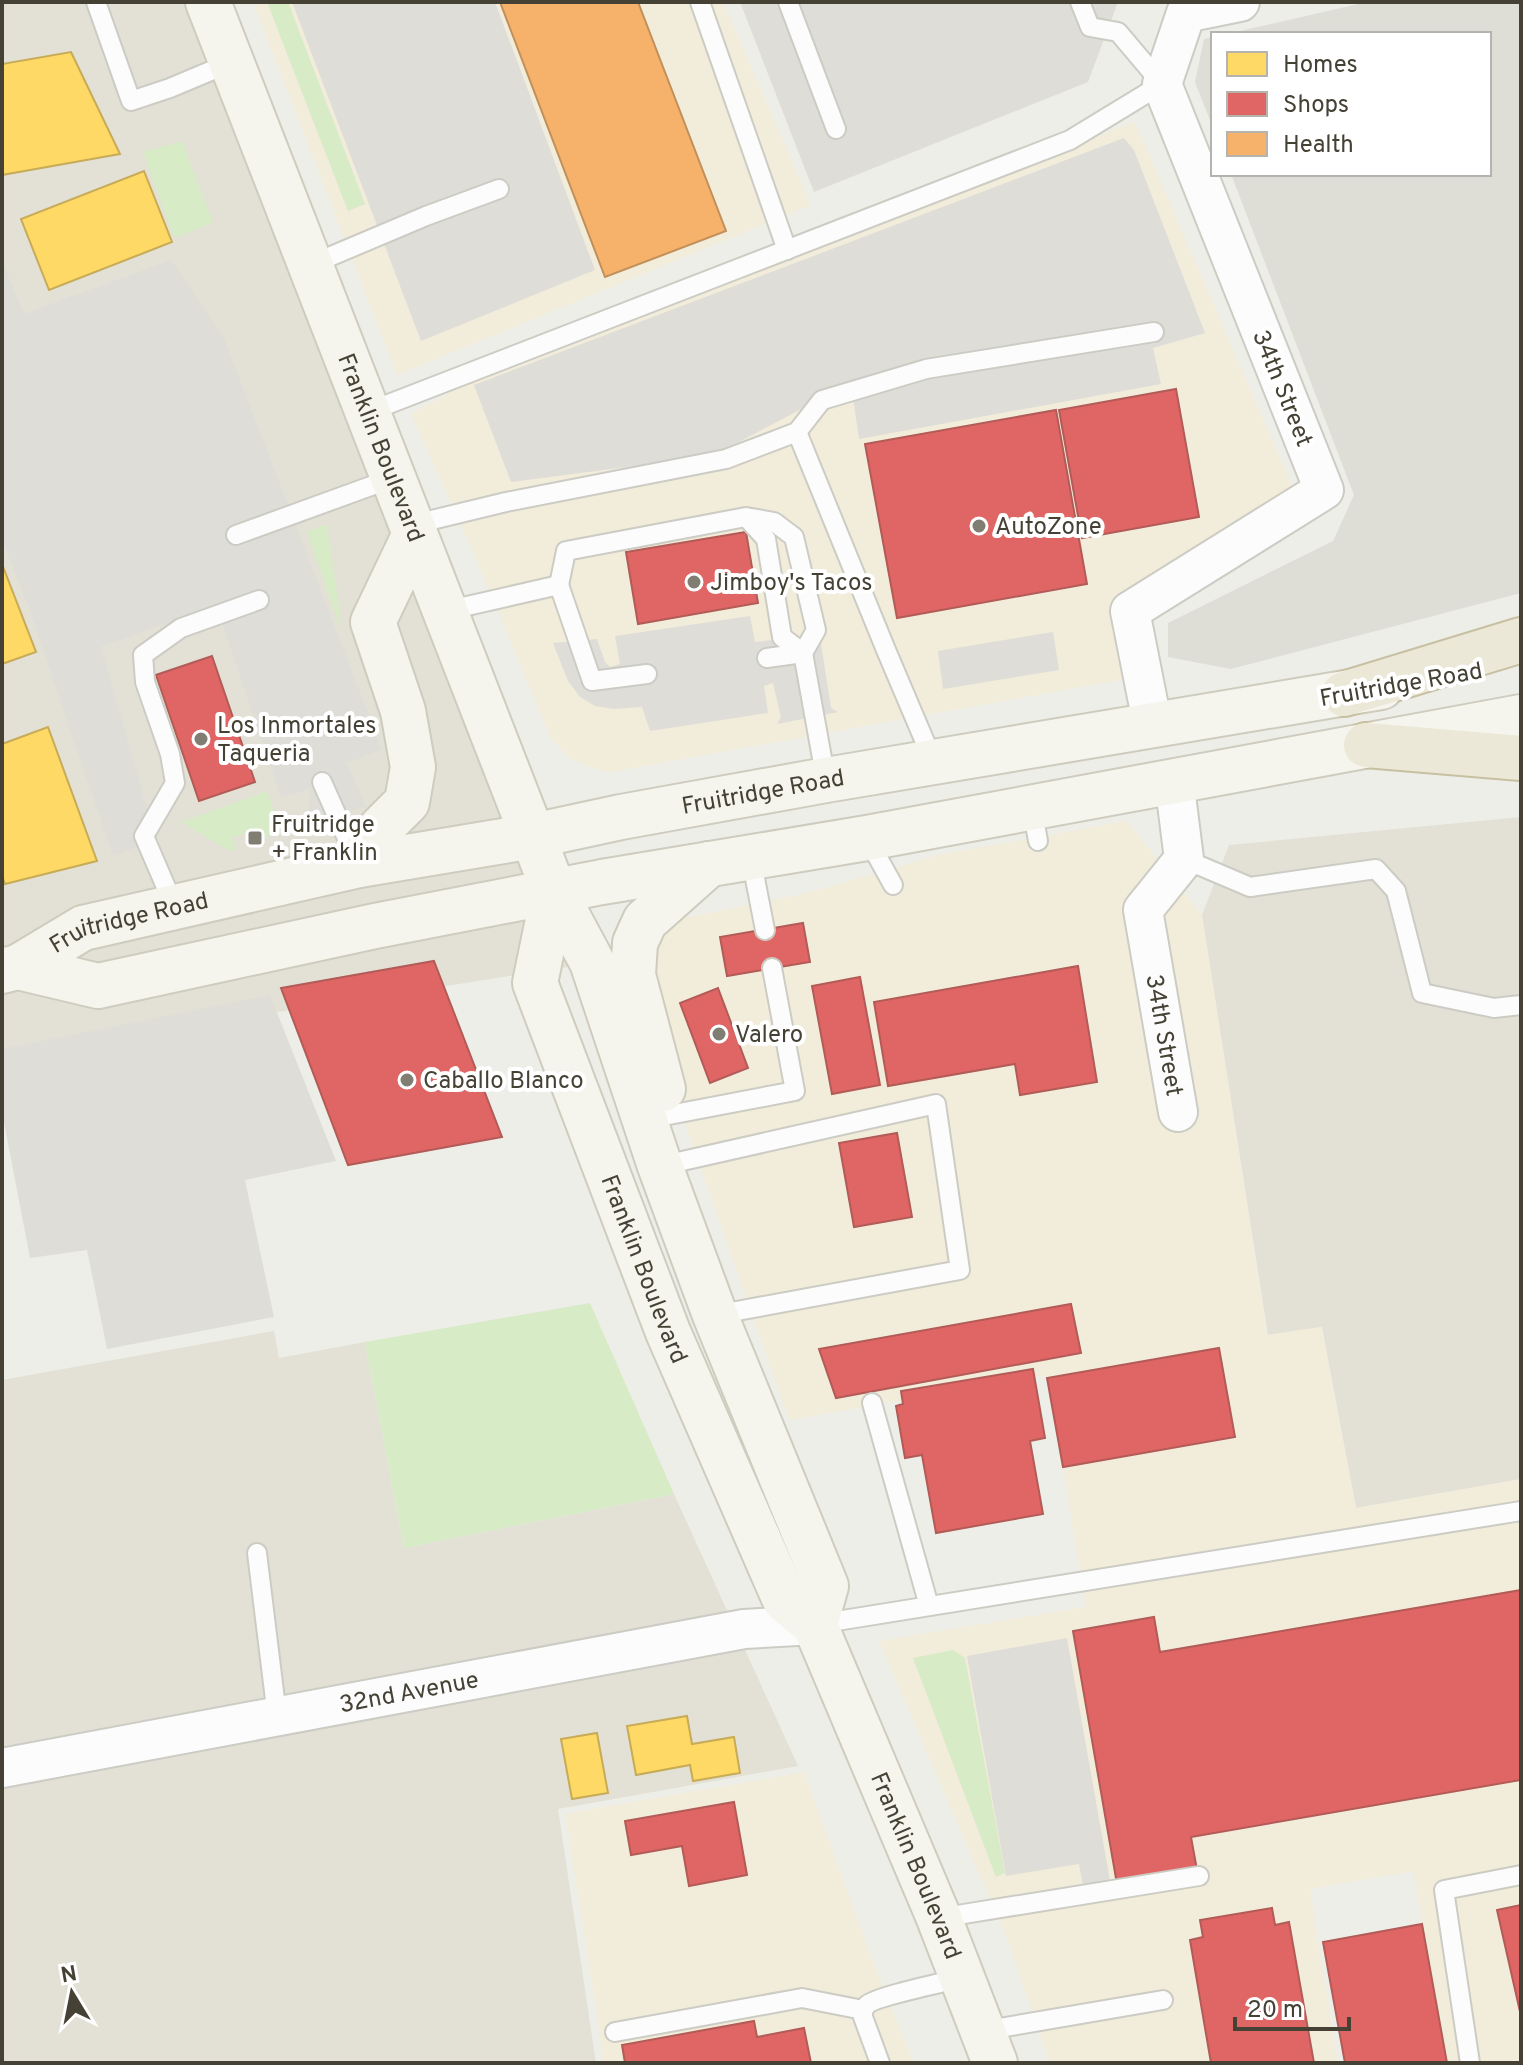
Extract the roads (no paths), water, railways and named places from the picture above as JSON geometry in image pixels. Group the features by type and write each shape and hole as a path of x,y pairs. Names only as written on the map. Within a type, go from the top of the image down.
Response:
{"highway":[{"path":"1344,694 1521,640"},
{"path":"1366,745 1521,758"}],"main road":[{"name":"Franklin Boulevard","path":"208,2 554,891 592,962 660,1166 715,1315 826,1586 815,1625"},
{"path":"359,865 380,829 407,802 413,767 403,711 373,622 413,530"},
{"name":"Fruitridge Road","path":"10,969 83,928 359,865 533,836 826,780 1521,663"},
{"name":"Fruitridge Road","path":"10,969 98,986 375,926 730,860 867,838 1035,824 1174,780 1521,717"},
{"path":"660,1166 669,1115 633,975 635,943 645,921 730,860"},
{"name":"Franklin Boulevard","path":"554,891 535,983 668,1332 785,1600 815,1625 939,1918 988,2047"}],"street":[{"path":"1162,84 1186,13 1221,4"},
{"name":"34th Street","path":"1153,727 1130,611 1324,490 1162,84"},
{"path":"1174,780 1184,859"},
{"name":"34th Street","path":"1178,1112 1143,910 1184,859"},
{"name":"32nd Avenue","path":"2,1768 744,1629 815,1625"}],"lane":[{"path":"96,2 131,101 232,62"},
{"path":"700,2 787,250"},
{"path":"788,2 836,129"},
{"path":"368,412 1070,140 1162,84 1118,32 1090,27 1080,2"},
{"path":"310,265 499,189"},
{"path":"413,530 506,502 726,459 797,432 822,400 926,369 1154,332"},
{"path":"797,432 934,763"},
{"path":"236,535 393,478"},
{"path":"746,517 766,539 782,637 803,653"},
{"path":"647,674 592,681 559,585 566,551 746,517 774,522 794,537 816,630 803,653 826,780"},
{"path":"445,611 559,585"},
{"path":"175,908 144,836 175,783 170,754 145,682 143,655 181,628 259,600"},
{"path":"767,658 803,653"},
{"path":"322,782 359,865"},
{"path":"867,838 893,885"},
{"path":"1184,859 1250,887 1376,869 1396,891 1422,993 1494,1008 1521,1005"},
{"path":"730,860 765,930"},
{"path":"669,1115 795,1091 772,968"},
{"path":"660,1166 936,1104 960,1270 715,1315"},
{"path":"872,1403 929,1606"},
{"path":"815,1625 1521,1511"},
{"path":"257,1553 277,1716"},
{"path":"1470,2063 1444,1890 1521,1875"},
{"path":"939,1918 1199,1876"},
{"path":"863,2010 872,2001 961,1978"},
{"path":"615,2032 802,1998 863,2010"},
{"path":"988,2047 1163,2000"},
{"path":"863,2010 865,2026 880,2063"}],"place":[{"name":"AutoZone","path":"979,526"},
{"name":"Jimboy's Tacos","path":"694,582"},
{"name":"Los Inmortales Taqueria","path":"201,739"},
{"name":"Fruitridge + Franklin","path":"255,838"},
{"name":"Valero","path":"719,1034"},
{"name":"Caballo Blanco","path":"407,1080"}]}
